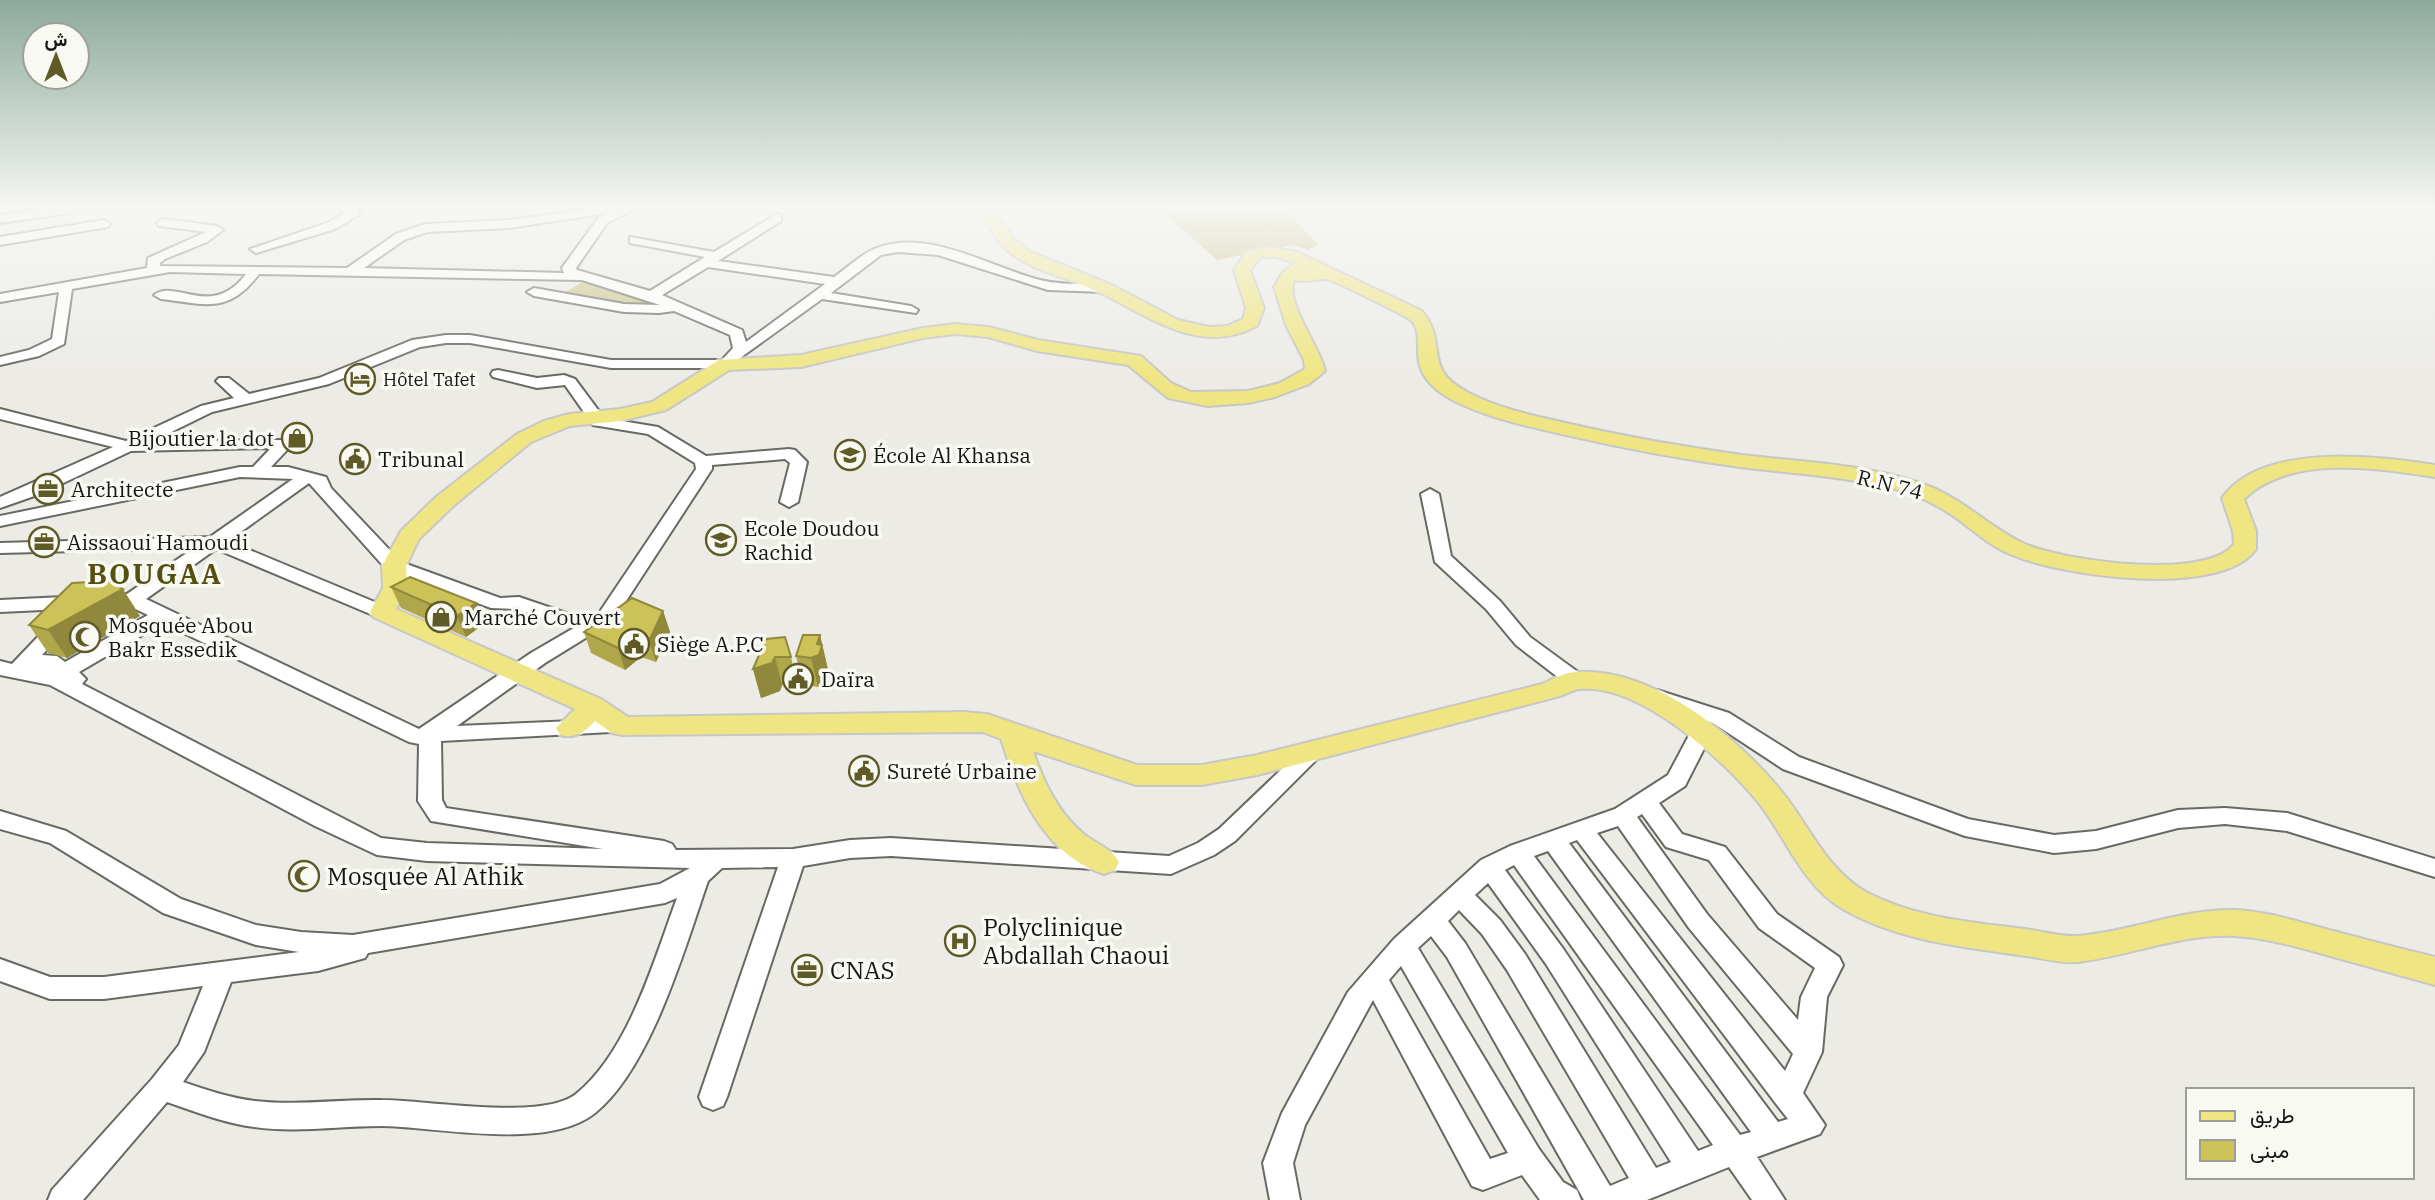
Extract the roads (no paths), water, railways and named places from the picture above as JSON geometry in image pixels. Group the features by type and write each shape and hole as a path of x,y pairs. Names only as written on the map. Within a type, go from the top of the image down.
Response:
{"main road":[{"name":"R.N 74","path":"1044,265 1105,288 1177,326 1195,331 1227,331 1251,321 1255,308 1242,274 1245,265"},
{"name":"R.N 74","path":"1292,265 1400,306 1425,324 1429,333 1425,350 1426,363 1432,374 1455,394 1481,407 1519,419 1656,448 1871,477 1908,485 1955,507 2019,550 2070,564 2158,573 2189,571 2233,559 2245,549 2246,541 2233,498 2240,489 2280,471 2338,463 2380,464 2435,471"},
{"path":"1289,295 1307,272"},
{"path":"1289,295 1311,285 1353,287"},
{"path":"1289,295 1299,334 1314,360 1315,371 1303,382 1278,391 1206,399 1176,394 1159,384 1147,368 1134,360 1037,345 972,329 923,334 801,361 726,364 659,406 551,425 524,438 444,502 409,536 394,566 395,588 382,612 591,705 622,726 964,721 987,723 1063,752 1136,775 1202,775 1257,765 1488,707 1551,690 1575,680 1599,681 1632,689 1702,731 1768,795 1819,869 1835,886 1854,900 1908,923 1953,933 2076,949 2185,928 2233,923 2285,931 2435,971"},
{"path":"570,728 584,717 591,705"},
{"path":"1012,731 1028,780 1048,814 1070,840 1104,862"}],"street":[{"path":"153,265 154,270"},
{"path":"221,269 228,265"},
{"path":"350,272 360,265"},
{"path":"571,265 571,273 580,277 652,296 737,333 741,341 740,349 726,364"},
{"path":"652,296 704,265"},
{"path":"741,265 838,282"},
{"path":"0,503 34,491 197,414 245,398 324,381 417,344 446,339 470,339 611,363 645,366 726,364 860,265"},
{"path":"986,265 1038,284 1064,288 1105,288"},
{"path":"162,295 212,300 225,298 241,289 256,269"},
{"path":"0,298 154,270 256,269 580,277"},
{"path":"0,361 34,353 59,341 66,286"},
{"path":"534,292 560,294 652,311 676,306"},
{"path":"821,295 911,310"},
{"path":"498,374 537,383 564,380 570,382 599,422 652,430 703,461 789,454 799,462 789,502"},
{"path":"224,381 245,398"},
{"path":"0,414 128,446 279,443 279,450 258,471"},
{"path":"424,736 602,619 704,469 703,461"},
{"path":"0,521 258,471 288,472 320,481 323,489 394,566 498,604 519,603 564,619 602,619"},
{"path":"132,600 307,477"},
{"path":"1430,494 1442,558 1493,605 1522,640 1575,680"},
{"path":"0,548 214,542 382,612"},
{"path":"0,606 132,600 424,736 622,726"},
{"path":"9,666 83,602"},
{"path":"65,671 162,615"},
{"path":"9,666 50,661 79,681 84,694"},
{"path":"9,666 56,679 377,846 426,852 645,860 708,867 850,849 891,847 1171,864 1206,849 1227,835 1316,749"},
{"path":"1632,689 1721,718 1791,763 1965,827 2054,844 2116,836 2178,818 2225,816 2287,822 2435,869"},
{"path":"1285,1200 1278,1163 1292,1122 1357,1000 1403,946 1490,867 1518,852 1623,815 1677,780 1702,731"},
{"path":"424,736 429,801 439,815 708,867"},
{"path":"1645,802 1674,841 1717,853 1768,921 1830,965 1814,997 1808,1052 1787,1096"},
{"path":"1623,815 1699,921 1808,1052"},
{"path":"0,820 58,836 172,906 256,935 301,942 353,944 419,936 665,893 708,867"},
{"path":"1581,829 1810,1125 1734,1151 1611,1200"},
{"path":"1554,841 1773,1139"},
{"path":"1518,852 1770,1200"},
{"path":"713,1097 793,858"},
{"path":"162,1088 238,1111 278,1115 405,1113 514,1121 554,1116 584,1105 605,1086 623,1058 708,867"},
{"path":"1490,867 1555,957 1692,1168"},
{"path":"1459,895 1491,927 1516,962 1650,1185"},
{"path":"1432,919 1456,950 1601,1200"},
{"path":"6,975 50,988 104,988 318,960 419,936"},
{"path":"1403,946 1528,1159 1552,1192 1566,1200"},
{"path":"63,1200 162,1088 190,1052 221,974"},
{"path":"1375,979 1483,1176 1528,1159"}],"place":[{"name":"Hôtel Tafet","path":"360,379"},
{"name":"Bijoutier la dot","path":"297,438"},
{"name":"École Al Khansa","path":"850,455"},
{"name":"Tribunal","path":"355,459"},
{"name":"Architecte","path":"48,489"},
{"name":"Ecole Doudou Rachid","path":"721,540"},
{"name":"Aissaoui Hamoudi","path":"44,542"},
{"name":"Marché Couvert","path":"441,617"},
{"name":"Mosquée Abou Bakr Essedik","path":"85,637"},
{"name":"Siège A.P.C","path":"634,644"},
{"name":"Daïra","path":"798,679"},
{"name":"Sureté Urbaine","path":"864,771"},
{"name":"Mosquée Al Athik","path":"304,876"},
{"name":"Polyclinique Abdallah Chaoui","path":"960,941"},
{"name":"CNAS","path":"807,970"}],"district":[{"name":"BOUGAA","path":"155,573"}]}
